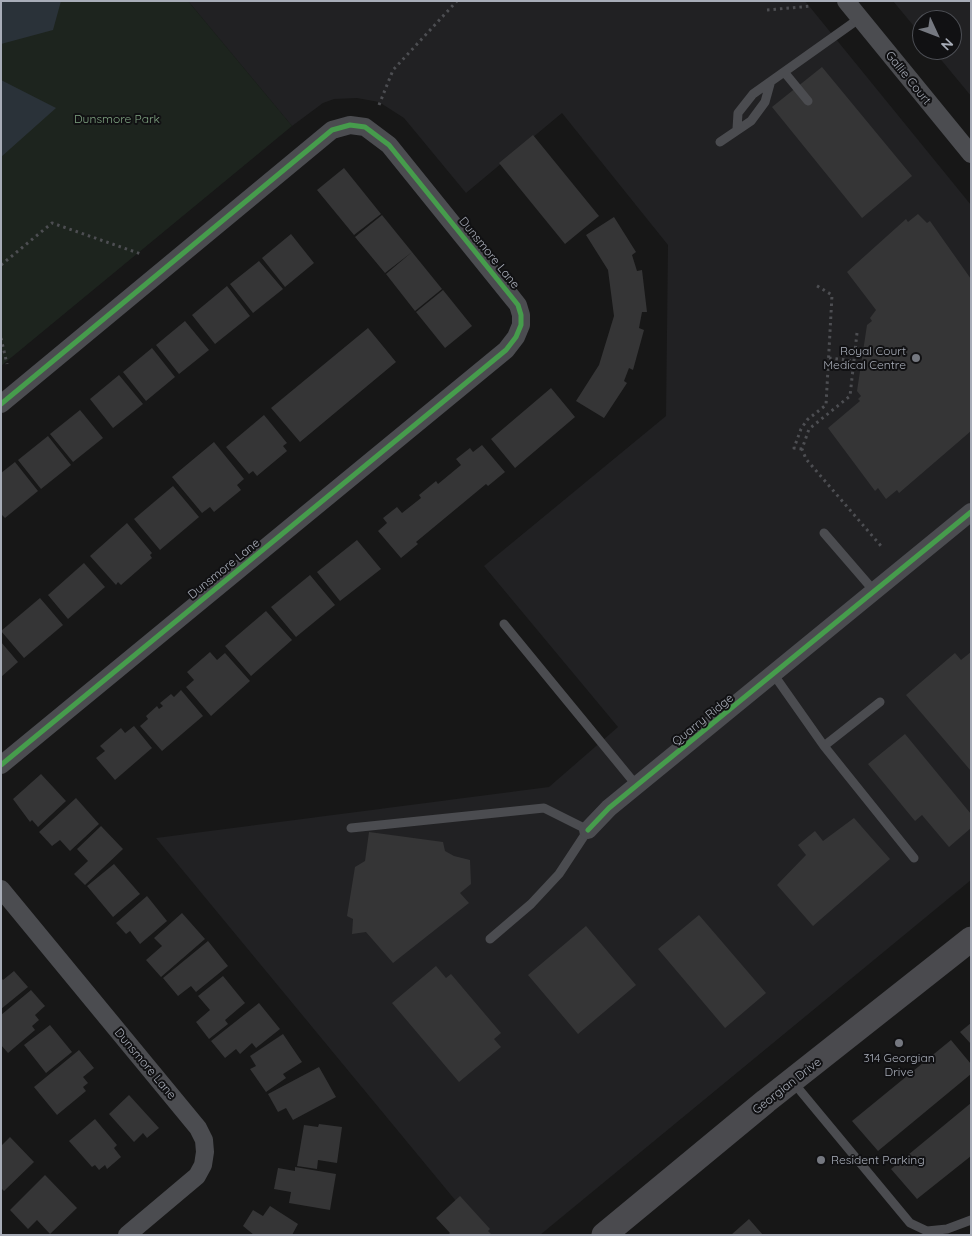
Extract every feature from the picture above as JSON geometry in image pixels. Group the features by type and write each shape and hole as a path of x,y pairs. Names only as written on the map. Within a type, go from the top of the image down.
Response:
{"main road":[{"name":"Georgian Drive","path":"604,1235 971,939"}],"street":[{"name":"Gallie Court","path":"846,1 971,154"},
{"name":"Dunsmore Lane","path":"1,404 332,130 350,125 365,126 389,145 518,305 521,315 518,331 506,350 1,765"},
{"name":"Quarry Ridge","path":"588,830 609,808 971,512"},
{"name":"Dunsmore Lane","path":"1,889 198,1128 204,1140 203,1165 197,1176 127,1235"}],"lane":[{"path":"738,129 738,113 753,94 770,84 860,18"},
{"path":"785,72 808,101"},
{"path":"720,142 751,121 766,102 770,84"},
{"path":"824,533 875,592"},
{"path":"504,624 637,786"},
{"path":"774,675 824,746 914,858"},
{"path":"824,746 880,702"},
{"path":"351,828 544,808 588,830 559,874 531,904 490,939"},
{"path":"793,1082 910,1223 927,1231 947,1228 971,1220"}],"path":[{"path":"379,105 393,70 458,1"},
{"path":"767,10 812,6"},
{"path":"1,264 52,223 141,254"},
{"path":"802,449 794,448 800,428 826,405 832,295 814,284"},
{"path":"857,333 850,396 809,428 802,449 806,458 881,546"},
{"path":"1,338 7,364"},
{"path":"829,358 854,361"}],"shaded area":[{"path":"1,1 61,1 53,30 1,44"},
{"path":"188,1 805,1 971,205 971,880 540,1235 484,1235 156,838 549,787 618,727 484,566 666,416 668,245 562,113 466,193 404,118 379,102 357,98 334,99 323,103 292,126"},
{"path":"893,1 971,1 971,96 941,60 962,60 962,10 912,10 912,24"},
{"path":"1,80 56,108 1,157"}],"green space":[{"name":"Dunsmore Park","path":"1,1 188,1 292,126 1,366"}],"building":[{"path":"822,67 912,176 862,218 772,107"},
{"path":"533,135 599,216 565,244 499,163"},
{"path":"344,168 381,214 354,235 317,190"},
{"name":"Royal Court Medical Centre","path":"918,214 927,223 930,221 971,279 971,431 899,493 897,490 886,499 878,488 875,491 828,428 860,401 858,399 861,396 857,391 867,325 872,321 870,318 876,310 847,272 906,219 908,222"},
{"path":"382,215 412,252 385,273 355,237"},
{"path":"614,217 636,252 632,255 637,271 642,270 647,312 642,312 639,328 644,330 633,370 629,368 624,381 627,383 604,418 576,401 599,365 614,316 608,270 586,235"},
{"path":"291,234 314,263 285,287 262,258"},
{"path":"412,252 442,289 415,311 386,274"},
{"path":"259,261 283,289 253,313 230,284"},
{"path":"227,286 250,316 215,344 192,315"},
{"path":"443,290 472,326 445,348 416,312"},
{"path":"185,321 209,350 179,374 156,345"},
{"path":"368,328 396,362 300,442 271,408"},
{"path":"152,348 175,377 146,401 123,372"},
{"path":"119,375 143,404 113,428 90,399"},
{"path":"551,388 575,417 515,468 491,439"},
{"path":"80,410 103,438 73,462 50,434"},
{"path":"264,415 287,443 283,446 287,451 257,476 253,471 249,474 226,447"},
{"path":"48,436 71,465 41,489 18,460"},
{"path":"214,442 244,479 237,485 241,490 214,512 210,507 202,513 172,477"},
{"path":"482,445 505,472 488,486 486,484 416,542 418,544 401,558 378,531 387,523 383,518 397,507 402,513 421,498 419,495 436,481 438,484 461,465 456,459 470,448 473,452"},
{"path":"15,462 38,491 5,518 1,514 1,473"},
{"path":"173,486 199,517 160,550 134,519"},
{"path":"127,523 152,553 150,555 152,558 121,585 118,582 116,585 90,556"},
{"path":"357,540 381,569 340,601 317,572"},
{"path":"84,563 105,587 68,619 48,595"},
{"path":"310,575 335,605 296,637 271,607"},
{"path":"40,598 63,625 24,658 1,631"},
{"path":"266,611 292,640 251,676 225,646"},
{"path":"1,642 18,662 1,677"},
{"path":"210,652 217,660 225,653 250,681 211,716 186,687 194,680 187,672"},
{"path":"971,652 971,771 906,695 955,653 961,660"},
{"path":"181,690 203,716 162,751 140,726 148,719 146,716 157,706 159,709 163,706 160,703 171,694 174,697"},
{"path":"134,726 152,748 115,780 96,758 105,751 100,746 121,728 125,733"},
{"path":"905,734 971,814 971,828 949,847 922,815 915,821 868,764"},
{"path":"41,774 66,801 38,827 32,820 30,822 13,799"},
{"path":"76,798 99,824 70,851 60,840 52,846 39,832"},
{"path":"854,818 890,859 813,926 777,885 806,855 798,845 815,831 823,841"},
{"path":"101,826 123,849 85,885 74,874 88,861 77,849"},
{"path":"369,832 443,842 445,851 454,856 470,860 471,884 460,893 469,903 393,963 366,932 352,934 353,919 347,916 355,867 365,861"},
{"path":"114,864 140,894 113,917 87,886"},
{"path":"147,896 167,921 140,944 130,931 126,934 116,923"},
{"path":"182,913 205,939 161,977 146,960 162,946 154,938"},
{"path":"699,915 766,993 725,1028 658,949"},
{"path":"586,926 636,985 578,1034 528,975"},
{"path":"208,941 228,966 196,992 191,986 178,996 163,978"},
{"path":"436,966 446,978 451,974 501,1033 494,1039 501,1047 459,1082 392,1003"},
{"path":"14,971 28,987 1,1009 1,978 3,980"},
{"path":"223,976 245,1003 225,1020 228,1024 209,1039 196,1022 210,1010 198,996"},
{"path":"31,990 45,1006 35,1015 39,1020 32,1026 35,1030 8,1053 1,1045 1,1015"},
{"path":"259,1003 280,1029 256,1048 252,1043 240,1054 236,1049 225,1058 211,1041"},
{"path":"971,1023 971,1044 960,1032"},
{"path":"50,1025 72,1052 46,1073 24,1045"},
{"path":"283,1034 302,1062 283,1074 286,1078 266,1092 250,1069 256,1066 250,1056"},
{"path":"951,1040 971,1064 971,1074 878,1151 852,1121"},
{"path":"79,1050 94,1068 83,1077 88,1083 83,1087 86,1091 57,1115 34,1087"},
{"path":"319,1067 336,1097 293,1120 286,1108 278,1112 268,1094"},
{"path":"129,1095 159,1128 147,1138 143,1133 134,1142 109,1114"},
{"path":"971,1103 971,1156 917,1199 891,1169"},
{"path":"95,1119 117,1145 114,1148 121,1157 107,1169 105,1165 99,1170 95,1165 92,1167 69,1141"},
{"path":"319,1124 342,1127 337,1163 318,1160 317,1169 297,1166 304,1125 318,1127"},
{"path":"10,1137 34,1162 4,1191 1,1188 1,1146"},
{"path":"295,1167 336,1174 330,1210 289,1203 291,1192 274,1189 278,1168 295,1171"},
{"path":"45,1175 77,1208 50,1234 37,1220 28,1229 10,1210"},
{"path":"460,1196 490,1229 488,1231 492,1235 448,1235 450,1233 436,1218"},
{"path":"270,1206 298,1224 292,1235 254,1235 243,1226 253,1210 263,1216"},
{"path":"749,1219 763,1235 731,1235"}],"cycle path":[{"path":"1,404 332,130 350,125 365,127 389,145 518,305 521,315 521,325 516,337 506,350 1,765"},
{"path":"588,830 609,808 971,512"}],"place":[{"name":"Royal Court Medical Centre","path":"916,358"},
{"name":"314 Georgian Drive","path":"899,1043"},
{"name":"Resident Parking","path":"821,1160"}]}
